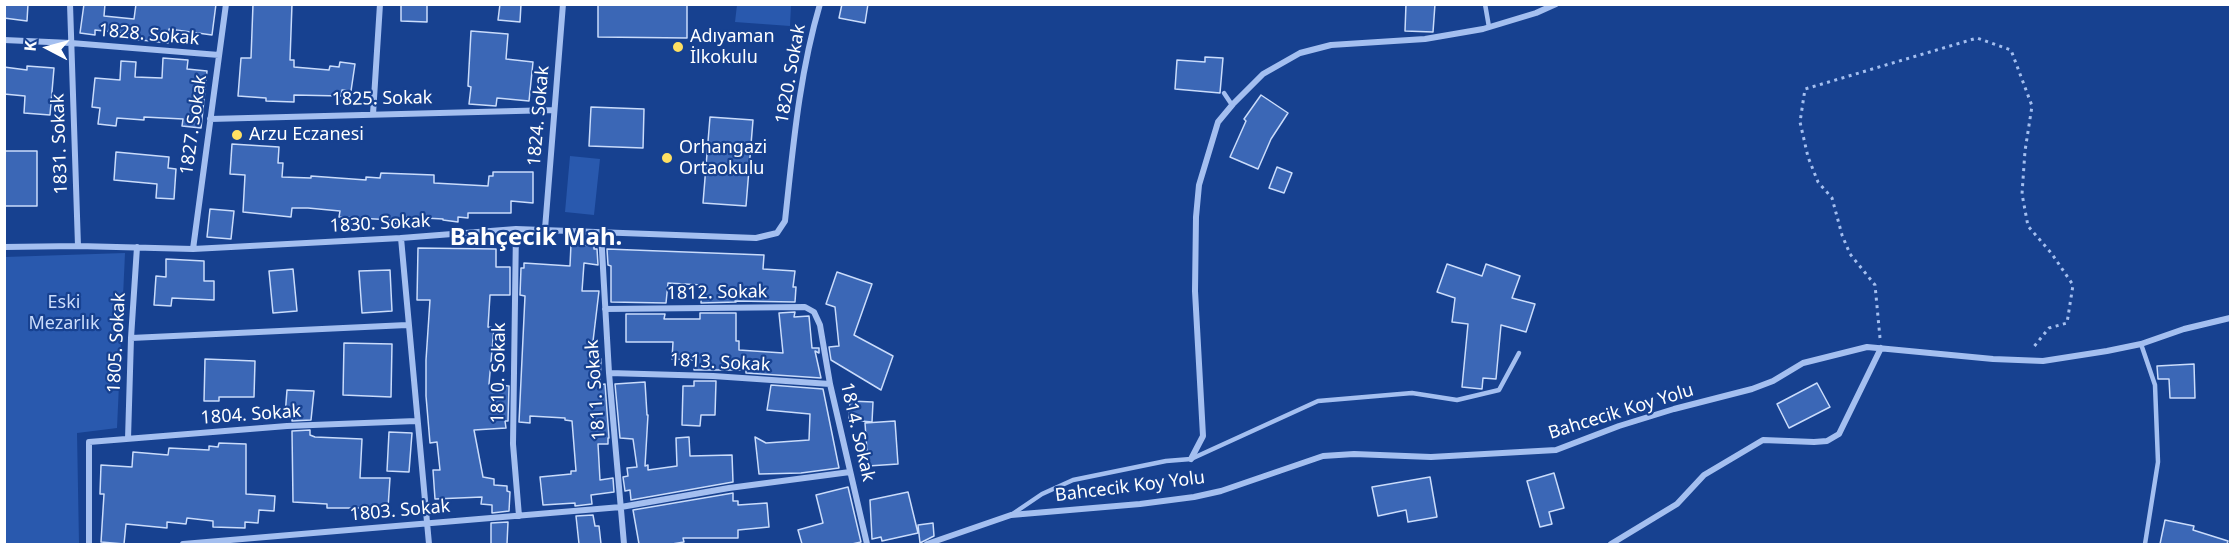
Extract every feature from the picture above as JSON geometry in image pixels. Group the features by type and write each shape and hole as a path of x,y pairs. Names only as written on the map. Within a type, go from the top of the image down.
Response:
{"street":[{"name":"1831. Sokak","path":"70,4 78,246"},
{"name":"1827. Sokak","path":"193,249 226,4"},
{"path":"373,114 380,4"},
{"name":"1824. Sokak","path":"545,229 563,4"},
{"name":"1820. Sokak","path":"785,221 797,112 811,34 820,4"},
{"path":"1191,459 1203,436 1195,291 1199,185 1218,122 1263,74 1300,53 1331,45 1425,39 1489,27 1536,13 1556,4"},
{"name":"1828. Sokak","path":"4,40 219,55"},
{"name":"1825. Sokak","path":"210,118 554,110"},
{"name":"1830. Sokak","path":"4,247 193,249 401,238 516,229 756,238 777,233 785,221"},
{"name":"1810. Sokak","path":"516,229 513,444 519,516"},
{"name":"1811. Sokak","path":"601,233 609,373 624,544"},
{"path":"401,238 407,325 429,544"},
{"name":"1805. Sokak","path":"128,439 137,247"},
{"name":"1812. Sokak","path":"605,309 805,307 814,312 820,325"},
{"name":"Bahcecik Koy Yolu","path":"927,544 1011,515 1140,504 1221,491 1323,456 1354,454 1431,457 1557,450 1619,426 1752,389 1773,381 1803,363 1867,347 2043,361 2141,344 2184,329 2230,318"},
{"path":"131,338 407,325"},
{"name":"1814. Sokak","path":"820,325 830,384 867,544"},
{"path":"1611,544 1677,504 1704,475 1763,440 1827,441 1839,434 1881,348"},
{"name":"1813. Sokak","path":"609,373 713,376 830,384"},
{"name":"1804. Sokak","path":"90,544 89,442 287,426 416,421"},
{"name":"1803. Sokak","path":"183,544 621,507 729,488 850,472"}],"lane":[{"path":"1485,4 1489,27"},
{"path":"1224,93 1232,105"},
{"path":"2141,344 2155,385 2158,462 2145,544"},
{"path":"1011,515 1042,494 1073,480 1166,461 1191,459 1318,401 1412,393 1457,400 1499,390 1519,353"}],"path":[{"path":"1881,348 1875,285 1850,254 1842,235 1832,198 1818,182 1808,157 1800,122 1805,89 1977,38 2012,50 2032,106 2025,151 2022,194 2028,226 2052,254 2073,285 2067,323 2049,328 2024,360"}],"green space":[{"path":"737,5 791,5 790,26 735,22"},
{"path":"570,156 600,159 594,215 565,212"},
{"name":"Eski Mezarlık","path":"125,253 117,428 77,433 79,544 5,544 5,257"}],"building":[{"path":"4,4 28,4 27,21 4,18"},
{"path":"84,4 105,4 104,16 134,19 136,4 216,4 212,35 169,29 168,43 132,39 132,34 95,30 95,35 80,33"},
{"path":"253,4 292,4 290,60 294,60 294,67 329,70 330,66 339,67 340,62 355,64 351,91 342,90 341,96 294,95 294,102 266,101 266,98 238,96 241,58 251,58"},
{"path":"401,4 427,4 427,22 401,21"},
{"path":"500,4 521,4 520,22 498,20"},
{"path":"598,4 687,4 687,38 598,37"},
{"path":"842,4 868,4 865,23 839,18"},
{"path":"1406,4 1435,4 1433,32 1405,31"},
{"path":"471,31 508,34 506,59 533,62 529,101 497,98 496,106 469,104"},
{"path":"1205,57 1223,58 1220,93 1175,89 1177,60 1205,62"},
{"path":"163,58 188,60 187,69 207,71 201,128 182,126 183,119 144,117 144,120 117,118 116,126 98,124 100,108 92,107 95,78 120,80 121,61 136,62 135,77 162,78"},
{"path":"27,66 54,68 50,115 24,113 25,96 4,94 4,67 27,70"},
{"path":"1261,95 1288,113 1271,139 1258,169 1230,157 1246,121 1244,119"},
{"path":"591,107 644,109 643,148 589,146"},
{"path":"710,117 753,120 746,206 703,203"},
{"path":"232,144 279,147 278,163 283,163 282,177 311,178 311,176 366,180 366,177 380,178 381,173 434,175 434,183 488,186 489,176 493,176 493,172 533,172 533,203 511,201 511,213 468,213 468,218 458,217 458,222 406,217 406,224 392,223 393,220 339,217 340,211 308,208 292,208 291,217 243,212 245,175 230,174"},
{"path":"4,151 37,151 37,206 4,206"},
{"path":"116,152 169,157 168,168 176,169 174,199 156,198 157,184 114,180"},
{"path":"1277,167 1292,173 1284,193 1269,188"},
{"path":"210,209 234,211 231,239 207,237"},
{"path":"571,244 594,246 594,249 597,249 598,265 584,263 582,291 599,291 591,358 601,359 600,385 605,384 609,438 608,444 598,444 600,480 613,478 614,492 591,495 592,504 543,505 540,477 571,474 571,471 576,471 572,421 565,420 565,418 530,416 530,423 519,422 525,296 520,295 521,268 524,268 524,263 570,266"},
{"path":"418,248 496,249 496,267 510,267 510,295 490,295 488,327 494,328 489,384 509,386 508,421 505,421 506,428 474,430 483,477 494,479 494,485 507,486 507,491 510,492 509,511 492,513 492,505 481,504 482,497 435,499 433,470 440,470 437,442 430,443 426,396 430,300 417,300"},
{"path":"607,249 764,255 763,269 795,271 793,287 796,287 795,302 701,303 702,285 668,283 666,303 611,302 611,266 608,265"},
{"path":"166,259 204,261 204,281 214,281 214,300 172,298 171,306 154,305 156,276 166,277"},
{"path":"1447,264 1482,276 1486,264 1520,276 1512,298 1535,304 1526,332 1501,325 1496,379 1483,378 1482,389 1462,387 1468,324 1452,322 1455,298 1437,292"},
{"path":"293,269 297,311 273,313 269,271"},
{"path":"390,270 392,311 362,313 359,271"},
{"path":"837,272 872,284 854,335 893,356 881,390 831,360 829,347 839,346 835,307 826,304"},
{"path":"795,312 794,317 809,316 812,348 819,348 819,353 815,351 821,378 746,373 746,370 694,370 694,360 672,359 673,342 626,342 626,314 665,314 664,319 700,319 700,313 736,313 736,341 739,341 739,350 783,353 779,313"},
{"path":"344,343 392,344 391,397 343,395"},
{"path":"205,359 255,361 254,397 219,397 219,401 204,401"},
{"path":"2194,364 2195,398 2170,398 2169,379 2158,379 2157,366"},
{"path":"694,381 716,381 715,415 701,415 700,426 682,425 683,386 694,386"},
{"path":"645,382 648,415 645,466 648,465 648,470 677,466 676,438 689,437 690,456 732,455 733,482 631,500 630,490 625,491 623,477 628,476 627,468 637,467 633,439 620,438 615,384"},
{"path":"1817,383 1830,407 1789,428 1777,404"},
{"path":"771,385 823,389 839,468 801,473 759,474 755,437 766,443 809,440 810,414 767,410"},
{"path":"287,390 314,391 311,420 292,421 292,416 285,416"},
{"path":"850,401 873,402 872,422 849,420"},
{"path":"895,421 898,464 868,466 865,423"},
{"path":"310,430 310,435 315,437 362,439 360,478 390,478 388,508 327,508 327,504 293,502 292,431"},
{"path":"389,432 412,433 409,472 387,471"},
{"path":"219,443 246,444 246,494 275,496 274,511 259,510 258,523 245,522 245,528 213,527 213,521 187,518 186,524 167,522 167,528 126,524 124,544 101,542 104,494 100,494 101,465 132,467 133,452 168,455 169,448 209,450 209,446 218,447"},
{"path":"1554,473 1564,508 1549,512 1552,524 1540,527 1527,481"},
{"path":"1430,477 1437,517 1408,522 1406,510 1378,516 1372,487"},
{"path":"848,487 861,542 802,544 798,530 823,523 816,495"},
{"path":"908,492 918,533 882,541 881,537 872,539 870,500"},
{"path":"733,493 733,501 738,501 738,505 767,503 769,527 738,530 738,538 683,538 684,542 672,544 639,544 633,510"},
{"path":"593,515 595,526 599,526 601,544 579,544 576,516"},
{"path":"2165,520 2194,526 2193,530 2228,541 2227,544 2160,544"},
{"path":"508,522 507,544 491,544 491,523"},
{"path":"933,523 934,536 920,543 918,525"}],"place":[{"name":"Adıyaman İlkokulu","path":"678,47"},
{"name":"Arzu Eczanesi","path":"237,135"},
{"name":"Orhangazi Ortaokulu","path":"667,158"}],"district":[{"name":"Bahçecik Mah.","path":"536,238"}]}
